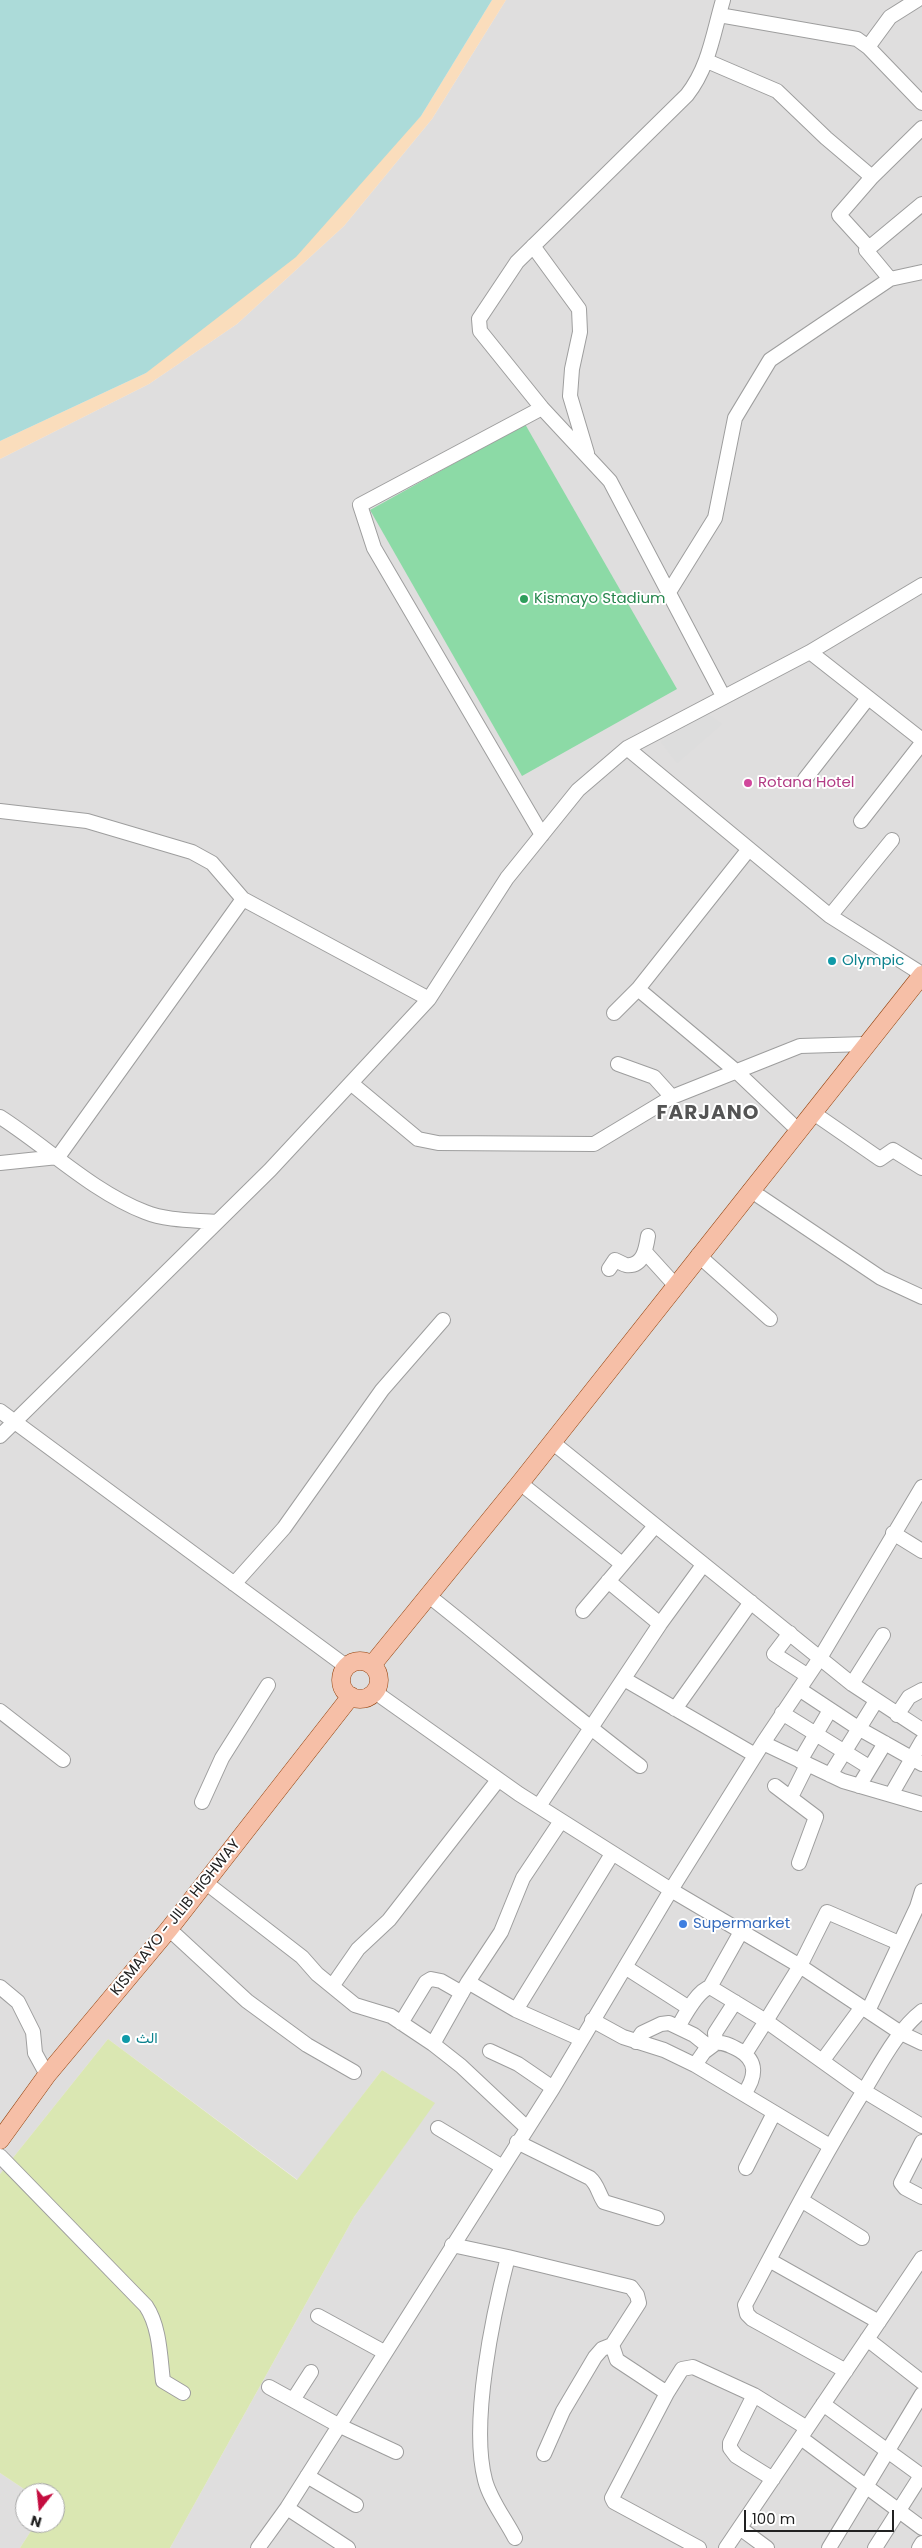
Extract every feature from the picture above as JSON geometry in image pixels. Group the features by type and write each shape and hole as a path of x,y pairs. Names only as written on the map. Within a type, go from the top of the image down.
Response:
{"main road":[{"path":"372,1665 552,1442 922,974"},
{"path":"360,1661 372,1665 379,1679 375,1692 363,1699 351,1696 343,1687 342,1681 347,1667 360,1661"},
{"name":"KISMAAYO - JILIB HIGHWAY","path":"0,2140 47,2075 169,1929 351,1696"}],"street":[{"path":"723,0 707,61 699,80 687,95 533,246 509,272 478,325 480,331 542,408 610,481 723,696"},
{"path":"868,47 890,17 917,0"},
{"path":"719,14 857,39 868,47 922,103"},
{"path":"707,61 777,92 826,138 872,177"},
{"path":"869,248 839,215 872,177 922,128"},
{"path":"890,279 866,250 922,204"},
{"path":"533,246 579,309 580,332 572,369 570,396 588,456"},
{"path":"669,592 715,518 736,418 770,360 890,279 922,272"},
{"path":"542,408 360,505 374,548 542,835"},
{"path":"0,1436 217,1222 352,1084 429,999 507,878 578,790 626,748 810,652 922,585"},
{"path":"810,652 922,741 861,821"},
{"path":"805,779 868,698"},
{"path":"626,748 830,916 922,974"},
{"path":"0,811 87,821 192,852 212,863 244,900 429,999"},
{"path":"830,916 892,840"},
{"path":"614,1013 638,989 749,849"},
{"path":"0,1163 58,1158 244,900"},
{"path":"638,989 737,1072 798,1130"},
{"path":"352,1084 418,1139 438,1144 594,1144 672,1097 800,1046 866,1044"},
{"path":"618,1064 654,1076 672,1097"},
{"path":"812,1112 880,1159 893,1150 922,1168"},
{"path":"0,1117 115,1198 146,1213 180,1219 217,1222"},
{"path":"750,1190 881,1278 922,1297"},
{"path":"609,1269 614,1261 628,1265 638,1261 646,1253 648,1236"},
{"path":"646,1253 675,1285"},
{"path":"698,1255 770,1319"},
{"path":"234,1584 284,1528 382,1390 442,1320"},
{"path":"0,1411 347,1667"},
{"path":"552,1442 852,1684 922,1730"},
{"path":"520,1482 622,1564"},
{"path":"258,2548 287,2508 526,2126 552,2088 671,1890 755,1755 820,1658 893,1533 920,1495"},
{"path":"583,1611 655,1526"},
{"path":"893,1533 922,1551"},
{"path":"539,1806 660,1624 703,1565"},
{"path":"608,1581 660,1624"},
{"path":"429,1596 489,1643 590,1729 640,1766"},
{"path":"675,1709 751,1602"},
{"path":"790,1633 774,1654 808,1676"},
{"path":"852,1684 883,1636"},
{"path":"624,1679 755,1755"},
{"path":"202,1802 222,1758 268,1684"},
{"path":"798,1690 884,1744 917,1761"},
{"path":"897,1715 909,1697 922,1690"},
{"path":"375,1692 498,1780 612,1854 742,1930 865,2009 922,2043"},
{"path":"830,1775 876,1701"},
{"path":"791,1796 815,1734 830,1710"},
{"path":"0,1711 63,1760"},
{"path":"782,1713 869,1766"},
{"path":"891,1794 917,1761 922,1741"},
{"path":"763,1743 830,1775 859,1786 922,1804"},
{"path":"859,1786 869,1766 884,1744"},
{"path":"333,1985 358,1949 389,1920 498,1780"},
{"path":"774,1786 791,1796 816,1817 798,1863"},
{"path":"433,2044 500,1932 523,1878 561,1821"},
{"path":"516,2010 548,1954 561,1938 612,1854"},
{"path":"205,1882 302,1957 317,1974 333,1985 355,2005 384,2013 433,2044 526,2126"},
{"path":"823,2060 865,2009 899,1943 920,1908 922,1891"},
{"path":"745,2054 800,1966 827,1912 899,1943"},
{"path":"169,1929 247,2001 307,2045 354,2072"},
{"path":"678,2027 689,2008 710,1987 742,1930"},
{"path":"625,1967 689,2008"},
{"path":"402,2023 426,1982 430,1979 465,1988 581,2039"},
{"path":"0,1986 18,2002 34,2032 35,2053 47,2075"},
{"path":"710,1987 766,2021 864,2091 922,2126"},
{"path":"695,2066 713,2045 715,2032 734,2002"},
{"path":"846,2370 747,2314 745,2304 830,2146 902,2032 911,2019 922,2011"},
{"path":"592,2020 636,2042 664,2050 695,2066 830,2146"},
{"path":"636,2042 642,2033 661,2024 669,2023 713,2045 730,2045 745,2054 752,2061 754,2073 744,2094"},
{"path":"490,2051 518,2064 552,2088"},
{"path":"746,2168 774,2113"},
{"path":"438,2128 501,2166"},
{"path":"516,2142 590,2178 598,2185 600,2196 604,2202 657,2218"},
{"path":"922,2142 901,2183 905,2188 922,2197"},
{"path":"0,2156 146,2306 153,2316 163,2381 183,2394"},
{"path":"801,2200 862,2238"},
{"path":"452,2245 630,2288 637,2295 639,2304 612,2345 602,2350 595,2357 563,2411 544,2454"},
{"path":"508,2257 496,2307 483,2391 481,2442 485,2483 516,2538"},
{"path":"769,2260 879,2322"},
{"path":"726,2548 920,2264"},
{"path":"318,2316 384,2352"},
{"path":"867,2339 922,2382"},
{"path":"612,2345 617,2360 667,2393"},
{"path":"699,2548 614,2502 612,2498 667,2393 682,2369 688,2366 754,2395 804,2433 865,2486 922,2528"},
{"path":"293,2400 311,2372"},
{"path":"269,2387 338,2425 396,2452"},
{"path":"829,2548 922,2394"},
{"path":"754,2395 730,2442 730,2448 736,2456 773,2478"},
{"path":"824,2404 922,2475 874,2548"},
{"path":"307,2476 356,2505"},
{"path":"287,2508 348,2548"},
{"path":"740,2528 766,2548"},
{"path":"919,2548 922,2543"}],"shaded area":[{"path":"506,0 922,0 922,2548 170,2548 354,2217 434,2103 382,2070 298,2180 108,2039 0,2174 0,459 149,384 237,324 344,226 432,119"},
{"path":"707,713 722,724 677,763 661,742"},
{"path":"0,2473 15,2483 15,2533 30,2533 20,2548 0,2548"}],"green space":[{"name":"Kismayo Stadium","path":"525,424 677,689 522,776 370,510"},
{"path":"108,2039 297,2180 382,2070 435,2103 354,2217 170,2548 20,2548 30,2533 65,2533 65,2483 15,2483 0,2473 0,2174"}],"sand":[{"path":"492,0 506,0 432,119 344,226 237,324 149,384 0,459 0,441 146,373 421,116"}],"water":[{"path":"0,0 492,0 421,116 296,257 146,373 0,441"}],"place":[{"name":"Kismayo Stadium","path":"524,599"},
{"name":"Rotana Hotel","path":"748,783"},
{"name":"Olympic","path":"832,961"},
{"name":"Supermarket","path":"683,1924"},
{"name":"الث","path":"126,2039"}],"district":[{"name":"FARJANO","path":"708,1114"}]}
